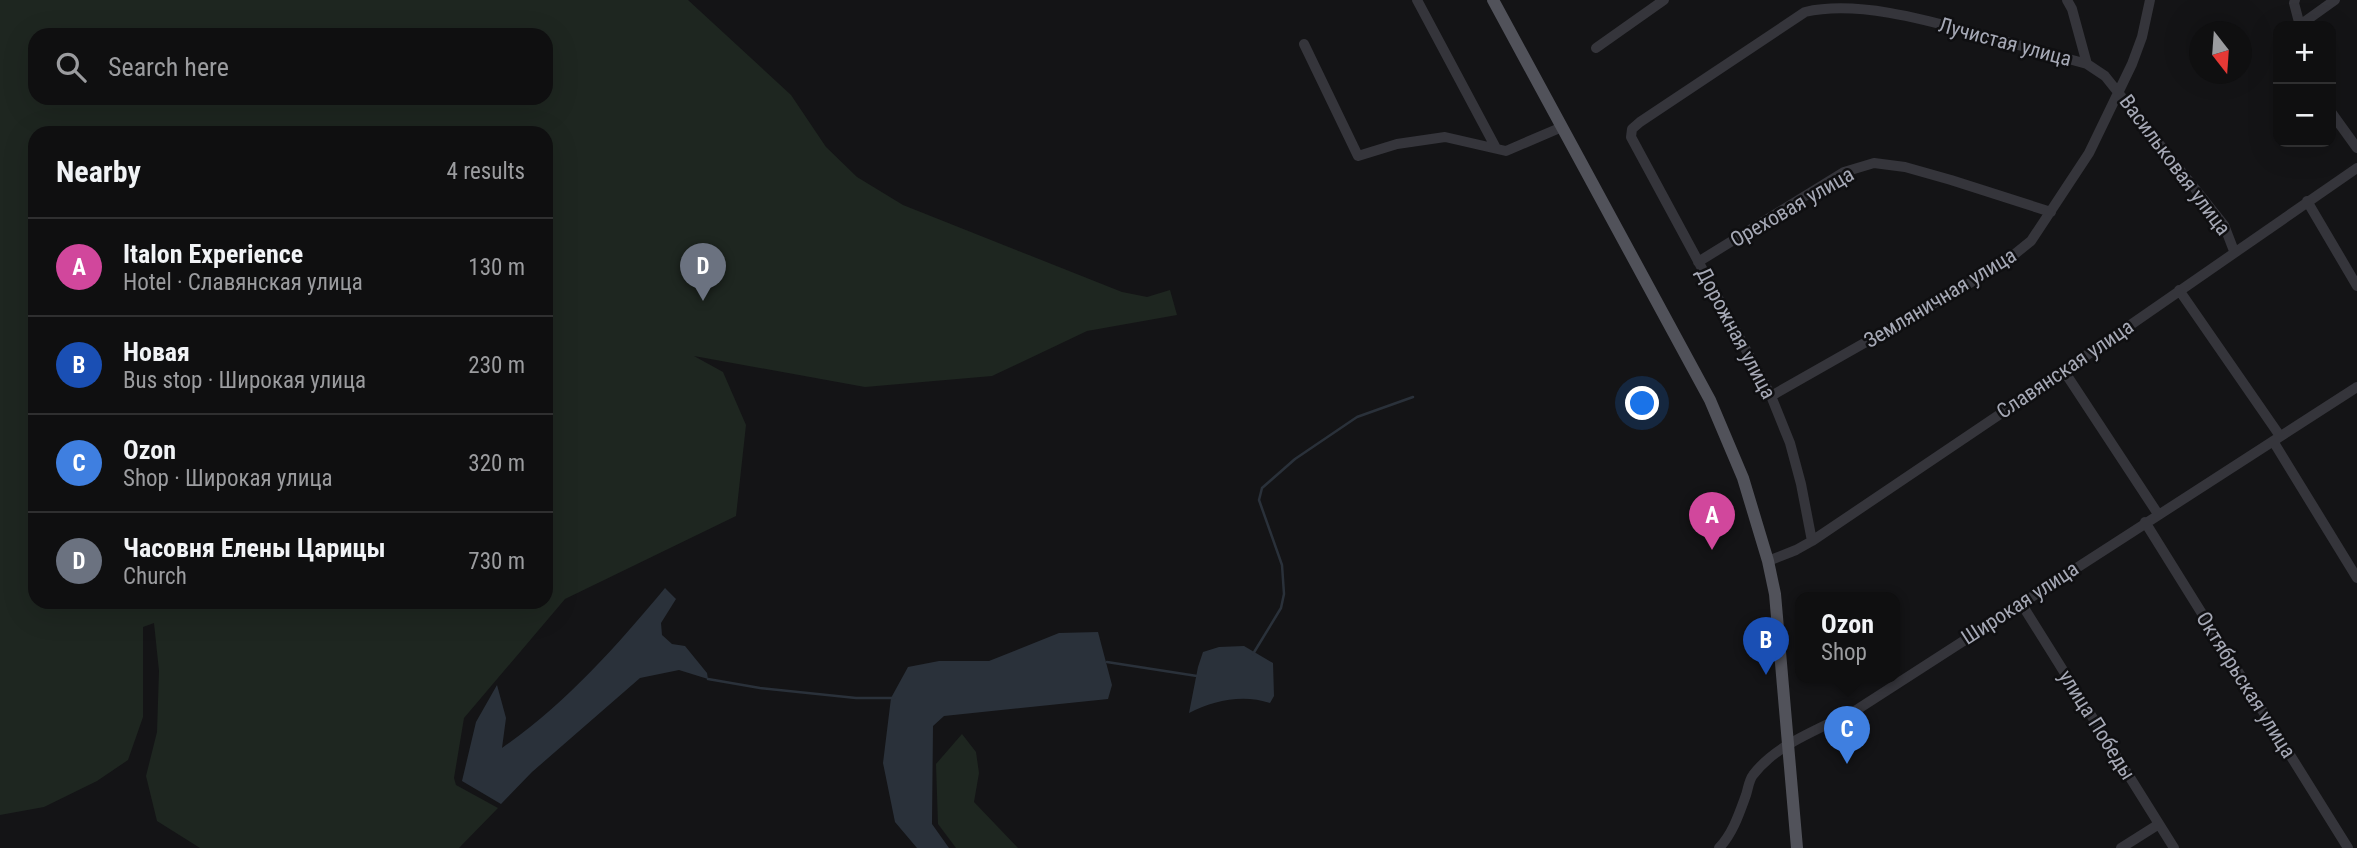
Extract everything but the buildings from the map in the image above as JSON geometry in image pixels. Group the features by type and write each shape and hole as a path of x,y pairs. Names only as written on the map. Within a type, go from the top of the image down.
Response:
{"main road":[{"path":"1493,0 1710,400 1743,478 1775,594 1797,848"}],"street":[{"path":"1417,0 1496,148"},
{"path":"1596,48 1647,5 1664,0"},
{"path":"2067,0 2087,64"},
{"name":"Васильковая улица","path":"2150,0 2142,37 2118,92 2224,225 2234,251"},
{"path":"2295,0 2299,21"},
{"path":"2307,21 2335,0"},
{"name":"Лучистая улица","path":"1631,136 1632,129 1640,122 1805,12 1821,7 1888,12 2087,64 2105,76 2118,92"},
{"path":"1304,44 1358,156 1397,144 1445,137 1506,151 1562,127"},
{"name":"Земляничная улица","path":"1771,396 2000,266 2031,241 2089,153 2118,92"},
{"path":"2336,119 2357,148"},
{"name":"Дорожная улица","path":"1631,136 1771,396 1790,443 1812,541"},
{"name":"Ореховая улица","path":"1698,262 1844,172 1874,163 1905,167 2051,212"},
{"name":"Славянская улица","path":"1768,561 1796,551 1812,541 2357,168"},
{"path":"2307,201 2357,286"},
{"path":"2179,290 2276,438 2357,578"},
{"path":"2064,371 2158,514"},
{"name":"Широкая улица","path":"1900,682 2357,387"},
{"name":"Октябрьская улица","path":"2145,522 2348,848"},
{"name":"улица Победы","path":"2021,603 2174,848"},
{"name":"Широкая улица","path":"1719,848 1735,824 1752,776 1787,747 1858,709 1898,683"},
{"path":"2120,848 2159,824"}],"shaded area":[{"path":"0,0 688,0 791,95 826,147 857,177 903,205 1122,292 1147,297 1170,290 1177,315 1087,331 992,376 865,387 694,356 723,372 746,425 736,516 565,599 464,718 454,778 456,785 498,808 459,848 200,848 157,821 146,776 157,732 159,671 154,623 143,627 143,717 128,760 97,781 44,807 0,815"},
{"path":"665,588 676,599 661,623 662,635 672,644 685,646 707,673 708,679 679,670 640,678 532,772 501,804 462,781 476,722 497,685 506,718 502,748 547,713 589,674"},
{"path":"1098,632 1112,685 1108,699 944,716 933,726 932,824 949,848 917,848 895,822 883,763 891,698 908,667 939,661 989,661 1059,633"},
{"path":"1244,646 1273,663 1274,696 1270,703 1250,699 1229,700 1189,713 1203,652 1219,647"},
{"path":"962,734 976,752 979,773 974,802 1018,848 956,848 938,824 936,764"}],"waterway":[{"path":"1253,654 1281,608 1284,594 1282,565 1259,500 1262,488 1295,459 1357,417 1413,397"},
{"path":"1107,662 1197,676"},
{"path":"708,679 760,688 856,698 894,698"}],"place":[{"name":"Часовня Елены Царицы","path":"703,301"},
{"name":"Italon Experience","path":"1712,550"},
{"name":"Новая","path":"1766,675"},
{"name":"Ozon","path":"1847,764"}]}
